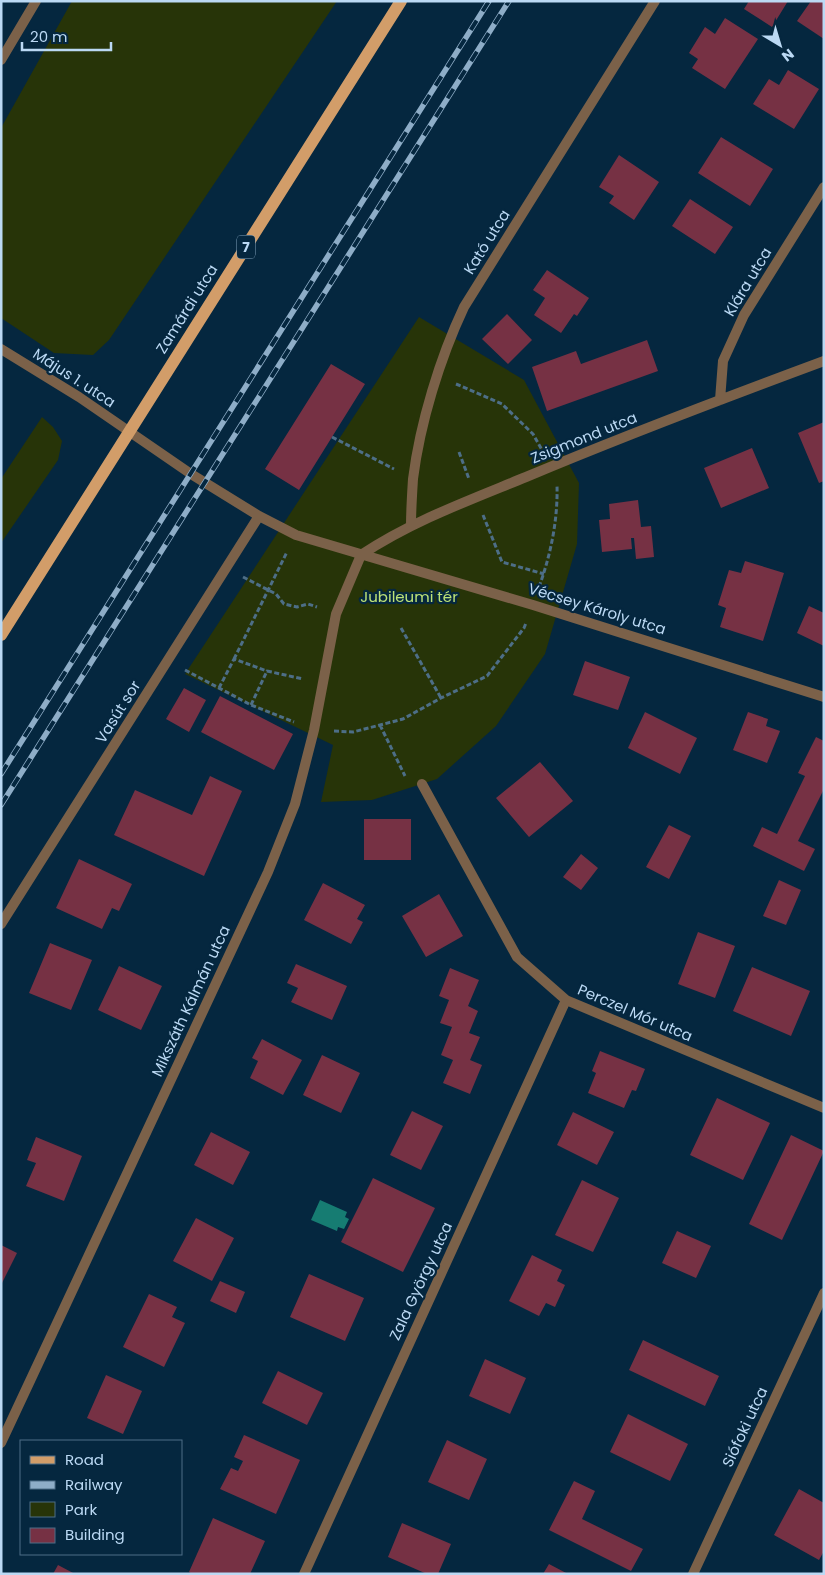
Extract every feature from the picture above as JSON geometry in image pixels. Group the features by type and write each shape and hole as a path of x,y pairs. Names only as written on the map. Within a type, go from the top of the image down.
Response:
{"main road":[{"name":"Zamárdi utca","path":"1,635 401,1"}],"street":[{"path":"1,60 36,1"},
{"name":"Kató utca","path":"411,525 413,479 426,414 450,336 464,307 655,1"},
{"name":"Klára utca","path":"720,400 723,361 744,315 824,187"},
{"name":"Május 1. utca","path":"1,349 130,432"},
{"name":"Zsigmond utca","path":"361,555 382,540 411,525 552,466 824,361"},
{"path":"130,432 191,474 259,516 296,535 361,555"},
{"name":"Vasút sor","path":"1,924 259,516"},
{"name":"Vécsey Károly utca","path":"361,555 533,605 824,697"},
{"name":"Mikszáth Kálmán utca","path":"1,1443 268,872 295,804 314,730 336,614 361,555"},
{"name":"Perczel Mór utca","path":"422,784 517,958 566,1000 824,1108"},
{"name":"Zala György utca","path":"304,1574 566,1000"},
{"name":"Siófoki utca","path":"693,1574 824,1293"}],"path":[{"path":"168,661 251,705 314,730 353,732 402,719 487,676 524,628 533,605 544,574 558,506 557,485 552,466 533,434 502,404 437,375"},
{"path":"332,437 413,479"},
{"path":"459,452 502,562 544,574"},
{"path":"220,688 267,590 296,535"},
{"path":"227,568 276,594 284,604 297,607 308,604 336,614"},
{"path":"401,628 441,698"},
{"path":"234,659 267,671 323,684"},
{"path":"251,705 267,671"},
{"path":"380,725 405,777"}],"green space":[{"path":"72,1 337,1 109,340 93,355 54,353 1,318 1,128"},
{"name":"Jubileumi tér","path":"419,317 524,380 579,483 577,544 545,654 496,726 437,779 372,800 321,802 333,745 185,674"},
{"path":"42,417 53,427 62,441 58,460 1,543 1,479"}],"shaded area":[{"path":"320,1200 347,1212 345,1217 349,1219 344,1229 338,1227 337,1231 311,1220"}],"building":[{"path":"749,1 788,1 772,27 744,9"},
{"path":"811,1 824,1 824,39 797,21"},
{"path":"725,18 758,39 725,89 692,68 698,59 689,53 705,27 715,34"},
{"path":"788,70 819,89 794,129 753,104 769,79 779,85"},
{"path":"721,137 773,169 750,206 698,173"},
{"path":"619,155 659,182 634,220 609,203 614,196 599,187"},
{"path":"690,199 733,227 715,254 672,226"},
{"path":"547,270 589,298 577,316 574,314 561,333 534,315 545,298 533,290"},
{"path":"507,314 532,340 508,364 482,339"},
{"path":"647,340 658,371 547,411 532,367 576,351 581,364"},
{"path":"331,364 365,384 299,490 265,469"},
{"path":"824,422 824,481 819,483 798,433"},
{"path":"752,448 769,488 721,508 704,468"},
{"path":"638,500 641,527 651,526 654,557 636,559 634,538 631,538 632,549 602,552 599,520 610,519 609,504"},
{"path":"745,561 784,573 763,641 720,627 726,608 718,605 729,570 741,573"},
{"path":"809,606 824,613 824,646 797,633"},
{"path":"585,661 630,677 618,710 573,695"},
{"path":"184,688 206,700 189,732 166,719"},
{"path":"220,696 293,734 274,770 201,732"},
{"path":"645,712 697,738 680,774 628,748"},
{"path":"748,712 768,719 766,726 780,731 767,763 733,750"},
{"path":"816,737 824,741 824,789 798,841 815,849 804,871 753,846 762,827 777,834 805,776 798,773"},
{"path":"540,762 573,801 529,837 496,798"},
{"path":"210,776 242,791 204,876 114,835 135,790 192,815"},
{"path":"364,819 411,819 411,860 364,860"},
{"path":"669,825 691,836 669,879 646,867"},
{"path":"581,854 598,868 581,890 563,877"},
{"path":"79,859 132,884 119,911 112,908 102,929 56,908"},
{"path":"779,880 801,890 786,925 763,916"},
{"path":"323,883 365,905 357,919 363,922 351,944 304,920"},
{"path":"439,894 463,936 426,957 402,916"},
{"path":"698,932 735,946 715,998 678,984"},
{"path":"50,943 92,960 71,1010 29,993"},
{"path":"296,964 347,986 332,1020 291,1002 298,988 287,983"},
{"path":"119,966 162,986 141,1030 98,1010"},
{"path":"752,967 810,991 791,1036 733,1011"},
{"path":"450,968 479,980 468,1006 478,1011 469,1033 480,1037 470,1060 482,1065 470,1094 443,1083 453,1060 441,1055 452,1027 440,1023 449,1000 439,996"},
{"path":"262,1039 302,1060 283,1095 250,1078 258,1061 252,1058"},
{"path":"600,1051 645,1069 636,1091 632,1090 624,1108 588,1093 596,1073 592,1071"},
{"path":"322,1055 360,1073 341,1113 303,1095"},
{"path":"717,1098 770,1123 743,1180 690,1155"},
{"path":"412,1111 443,1126 421,1170 390,1155"},
{"path":"573,1112 614,1132 597,1165 557,1145"},
{"path":"211,1132 250,1152 233,1185 194,1165"},
{"path":"791,1135 824,1151 782,1240 749,1224"},
{"path":"36,1137 82,1156 64,1201 26,1186 36,1163 27,1160"},
{"path":"373,1178 435,1208 403,1272 341,1242"},
{"path":"582,1180 619,1198 593,1252 555,1235"},
{"path":"196,1218 234,1238 212,1281 173,1261"},
{"path":"677,1231 711,1246 696,1278 662,1263"},
{"path":"1,1245 17,1253 1,1285"},
{"path":"532,1255 562,1270 557,1281 565,1285 555,1307 546,1303 539,1316 509,1301"},
{"path":"309,1274 364,1298 345,1341 290,1317"},
{"path":"220,1281 245,1292 236,1313 210,1301"},
{"path":"149,1294 177,1307 172,1317 185,1323 164,1367 123,1347"},
{"path":"643,1340 719,1376 705,1406 629,1370"},
{"path":"485,1359 526,1378 510,1414 469,1396"},
{"path":"278,1371 323,1393 307,1425 262,1403"},
{"path":"106,1375 142,1391 123,1434 87,1418"},
{"path":"628,1414 688,1444 670,1481 610,1452"},
{"path":"244,1435 300,1460 276,1514 220,1489 231,1468 238,1471 243,1461 234,1457"},
{"path":"447,1440 487,1459 469,1500 428,1482"},
{"path":"574,1481 595,1491 582,1519 643,1549 631,1571 549,1530"},
{"path":"799,1489 824,1503 824,1551 819,1560 774,1535"},
{"path":"213,1518 265,1541 250,1574 192,1574 189,1572"},
{"path":"402,1523 451,1544 438,1574 427,1574 388,1557"},
{"path":"549,1564 568,1574 543,1574"},
{"path":"58,1565 75,1574 53,1574"}],"railway":[{"path":"1,774 489,1"},
{"path":"1,805 509,1"}]}
